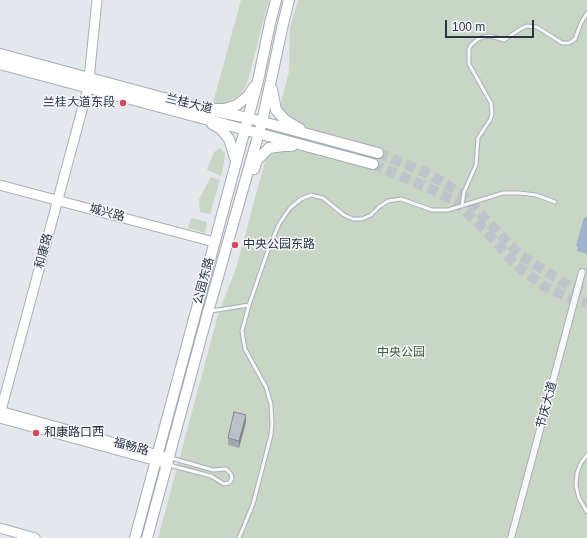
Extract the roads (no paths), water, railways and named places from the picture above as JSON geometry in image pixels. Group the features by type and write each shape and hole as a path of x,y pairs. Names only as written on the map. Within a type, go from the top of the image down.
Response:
{"main road":[{"name":"公园东路","path":"134,538 258,81 276,0"},
{"name":"公园东路","path":"147,538 208,312 259,134 282,24 289,0"},
{"name":"兰桂大道","path":"0,54 88,83"},
{"name":"兰桂大道","path":"0,64 88,83 203,113 244,130 373,164"},
{"path":"271,77 276,110 285,120 308,134"},
{"path":"203,113 237,105 248,96 258,81"},
{"name":"兰桂大道","path":"203,113 248,118 378,153"},
{"path":"203,113 221,129 229,139 236,162"},
{"path":"237,211 246,198 257,160 269,148 282,146 315,148"}],"street":[{"name":"和康路","path":"0,414 88,83 97,0"},
{"name":"城兴路","path":"0,185 214,242"},
{"name":"节庆大道","path":"511,538 582,272"},
{"name":"福畅路","path":"0,414 168,461"},
{"path":"0,528 35,538"}],"lane":[{"path":"462,206 464,192 476,165 478,138 490,120 492,114 490,103 470,64 469,49 471,45 478,39 490,36 504,40 527,26 537,27 562,43 569,43 575,39 581,23 587,13"},
{"path":"238,538 253,504 271,435 272,424 271,404 266,387 248,358 242,331 249,305 267,253 279,224 290,208 301,199 311,195 323,198 344,215 353,219 362,219 371,215 388,201 401,200 432,210 448,210 503,193 519,193 536,195 555,202"},
{"path":"208,312 249,305"},
{"path":"587,455 581,463 577,473 576,486 579,498 587,512"},
{"path":"168,461 213,470 226,469 231,474 232,479 229,483 224,484 211,476 168,461"}],"water":[{"path":"584,217 587,218 587,254 577,251 578,247 576,246"}],"tunnel":[{"path":"378,153 427,173 462,194 520,255 569,286 587,292"},
{"path":"373,164 433,190 456,202 486,231 515,264 542,285 567,297 587,303"}],"place":[{"name":"兰桂大道东段","path":"123,103"},
{"name":"中央公园东路","path":"235,245"},
{"name":"和康路口西","path":"36,433"}],"park label":[{"name":"中央公园","path":"401,353"}]}
